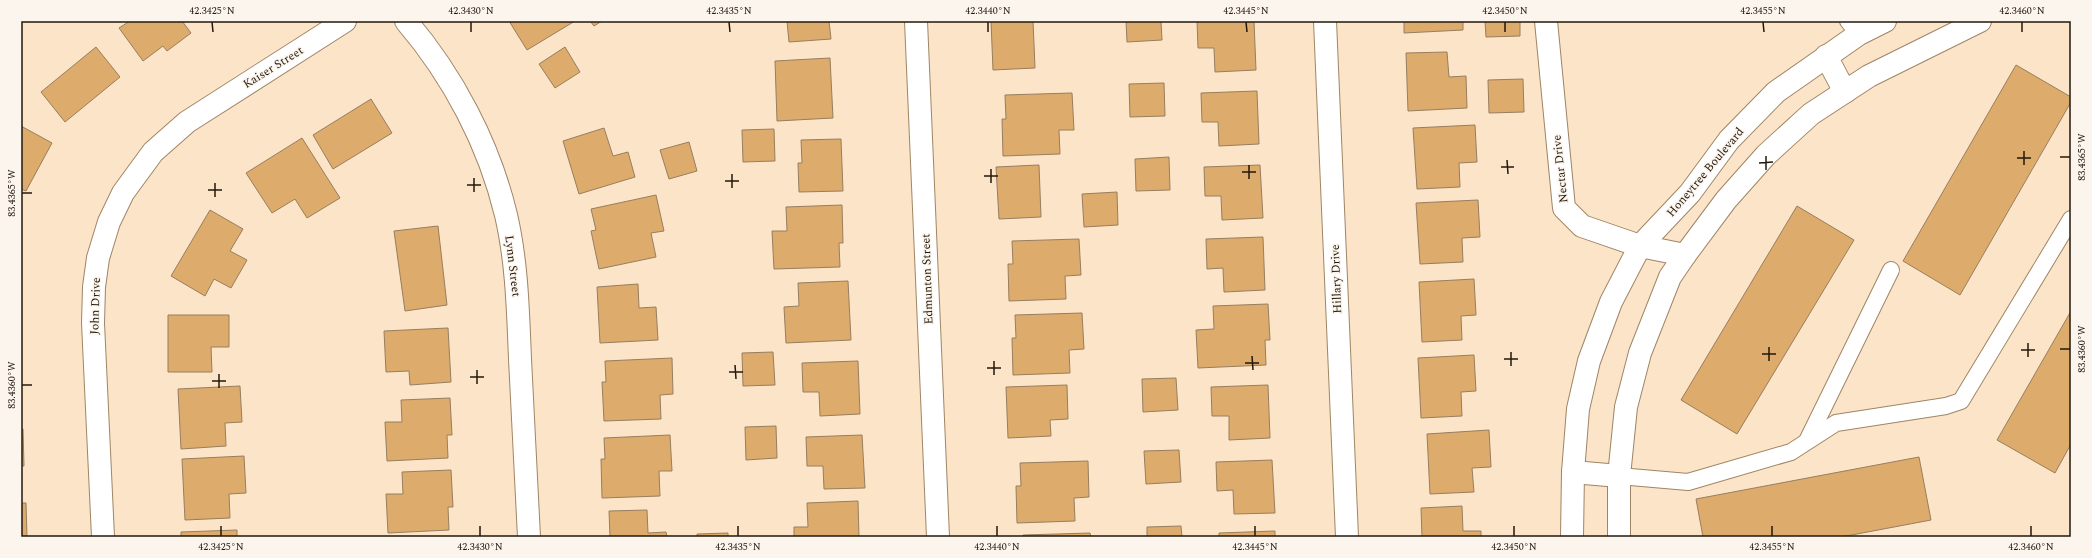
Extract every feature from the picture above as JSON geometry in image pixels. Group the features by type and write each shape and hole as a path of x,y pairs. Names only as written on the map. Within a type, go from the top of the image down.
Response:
{"street":[{"name":"Kaiser Street","path":"201,112 345,21"},
{"name":"Lynn Street","path":"406,21 427,47 450,80 469,115 494,177 506,215 516,272 529,537"},
{"name":"Edmunton Street","path":"916,21 938,537"},
{"name":"Hillary Drive","path":"1325,21 1347,537"},
{"name":"Nectar Drive","path":"1546,21 1564,208 1582,226 1640,246 1685,255"},
{"name":"Honeytree Boulevard","path":"1572,537 1573,472 1578,409 1590,361 1611,302 1640,246 1690,193 1729,140 1776,92 1826,56 1854,28 1885,21"},
{"path":"1619,537 1619,476 1626,407 1640,354 1670,277 1685,255 1726,200 1766,155 1811,114 1869,76 1980,21"},
{"path":"1826,56 1845,92"},
{"name":"John Drive","path":"103,537 93,323 94,287 98,258 109,222 123,193 153,152 187,122 201,112"},
{"path":"1573,472 1619,476"}],"lane":[{"path":"1619,476 1688,482 1791,452 1836,423 1946,406 1961,401 2071,219"},
{"path":"1806,442 1891,270"}],"building":[{"path":"130,21 182,21 191,33 167,51 163,46 143,61 119,28"},
{"path":"509,21 575,21 527,50"},
{"path":"590,21 602,21 594,26"},
{"path":"787,21 829,21 831,39 789,42"},
{"path":"991,21 1033,21 1035,68 993,70"},
{"path":"1126,21 1161,21 1162,40 1127,42"},
{"path":"1197,21 1254,21 1256,70 1215,72 1214,48 1198,48"},
{"path":"1404,21 1463,21 1463,30 1404,33"},
{"path":"1485,21 1520,21 1520,36 1486,37"},
{"path":"96,47 120,77 65,122 41,92"},
{"path":"565,47 580,72 555,88 539,64"},
{"path":"1447,52 1449,77 1466,76 1467,108 1408,111 1406,53"},
{"path":"830,58 833,118 777,121 775,61"},
{"path":"2016,65 2071,97 2071,102 1960,295 1903,261"},
{"path":"1523,79 1524,112 1489,113 1488,80"},
{"path":"1164,83 1165,116 1130,117 1129,84"},
{"path":"1257,91 1259,144 1219,146 1218,122 1202,122 1201,93"},
{"path":"1072,93 1074,130 1059,130 1060,154 1003,156 1002,119 1006,119 1005,95"},
{"path":"371,99 392,133 333,169 313,135"},
{"path":"1475,125 1477,162 1459,163 1460,187 1417,189 1413,128"},
{"path":"21,126 52,143 26,191 21,189"},
{"path":"604,128 613,156 628,152 635,177 579,194 563,141"},
{"path":"774,129 775,161 743,162 742,130"},
{"path":"302,138 340,198 307,218 295,199 272,213 246,173"},
{"path":"841,139 843,191 799,192 798,163 802,163 801,140"},
{"path":"689,142 697,171 669,179 660,150"},
{"path":"1169,157 1170,190 1136,191 1135,159"},
{"path":"1039,165 1041,217 999,219 996,167"},
{"path":"1260,165 1263,218 1222,220 1221,196 1205,196 1204,167"},
{"path":"1117,192 1118,225 1084,227 1082,194"},
{"path":"656,195 664,231 651,233 656,257 599,269 591,231 596,230 591,209"},
{"path":"1478,200 1480,237 1462,238 1463,262 1420,264 1416,203"},
{"path":"842,205 843,243 839,243 840,267 774,269 772,231 787,231 786,207"},
{"path":"1797,206 1854,240 1737,434 1681,400"},
{"path":"210,210 243,229 230,251 247,260 231,288 214,279 205,296 171,276"},
{"path":"438,226 447,305 405,311 394,231"},
{"path":"1263,237 1265,290 1224,292 1223,268 1207,269 1206,239"},
{"path":"1079,239 1081,275 1065,276 1066,299 1009,301 1008,264 1013,264 1012,241"},
{"path":"1474,279 1476,315 1461,316 1462,340 1422,342 1419,282"},
{"path":"848,281 851,340 786,343 784,307 799,306 798,283"},
{"path":"638,284 639,308 656,307 658,340 600,343 597,287"},
{"path":"1268,304 1270,340 1265,340 1266,365 1198,368 1196,330 1214,329 1213,306"},
{"path":"2071,311 2071,444 2055,473 1997,440"},
{"path":"1082,313 1084,349 1069,350 1070,373 1013,375 1012,338 1016,338 1015,315"},
{"path":"168,315 229,315 229,347 211,347 212,372 168,372"},
{"path":"448,328 451,382 410,385 409,371 386,372 384,331"},
{"path":"773,352 775,385 743,386 742,353"},
{"path":"1474,355 1476,391 1461,392 1462,416 1421,418 1418,358"},
{"path":"672,358 673,394 660,395 661,419 604,421 602,382 606,382 605,361"},
{"path":"858,361 860,414 820,416 819,392 803,392 802,363"},
{"path":"1176,378 1178,410 1143,412 1142,379"},
{"path":"1067,385 1068,419 1050,420 1051,436 1008,438 1006,387"},
{"path":"1268,385 1270,438 1229,440 1229,416 1212,416 1211,387"},
{"path":"240,386 242,422 225,423 226,446 181,449 178,389"},
{"path":"450,398 452,435 447,435 448,458 387,461 385,422 402,422 401,400"},
{"path":"776,426 777,458 746,460 745,427"},
{"path":"21,429 23,429 24,466 21,466"},
{"path":"1489,430 1491,467 1472,468 1474,492 1430,494 1427,434"},
{"path":"670,435 672,471 659,471 660,496 602,498 601,459 605,459 604,438"},
{"path":"862,435 865,488 824,489 823,466 807,466 806,437"},
{"path":"1179,450 1181,482 1146,484 1144,451"},
{"path":"244,456 246,493 229,494 230,518 185,520 182,459"},
{"path":"1919,457 1931,520 1841,537 1703,537 1696,499"},
{"path":"1272,460 1275,513 1234,514 1233,490 1217,491 1216,462"},
{"path":"1088,461 1089,497 1074,498 1075,521 1017,523 1016,486 1021,486 1020,463"},
{"path":"451,470 453,507 448,507 449,530 388,533 386,494 403,494 402,472"},
{"path":"858,501 859,537 794,537 794,527 808,527 807,503"},
{"path":"21,503 26,503 27,537 21,537"},
{"path":"1462,506 1463,531 1481,531 1481,537 1422,537 1421,508"},
{"path":"647,510 648,533 666,532 667,537 610,537 609,511"},
{"path":"1181,526 1182,537 1147,537 1147,527"},
{"path":"237,530 237,537 181,537 181,532"},
{"path":"1275,531 1275,537 1219,537 1219,533"},
{"path":"728,533 728,537 697,537 697,534"},
{"path":"1090,533 1091,537 1023,537 1023,535"}]}
